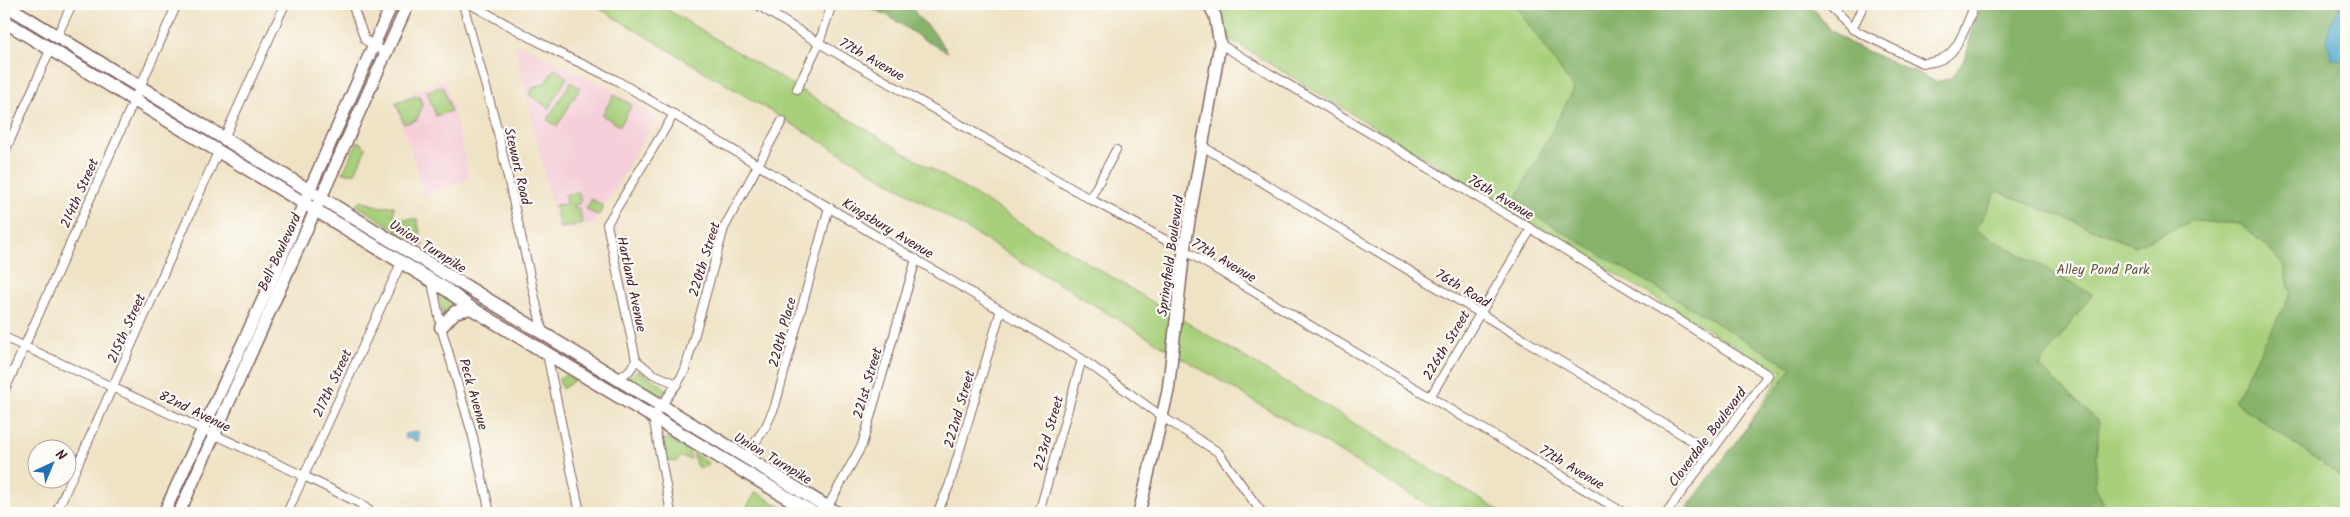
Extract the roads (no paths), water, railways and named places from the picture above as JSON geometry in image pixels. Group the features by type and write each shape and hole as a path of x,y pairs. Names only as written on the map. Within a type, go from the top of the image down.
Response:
{"main road":[{"name":"Union Turnpike","path":"4,4 617,380 656,412 812,513"},
{"name":"Union Turnpike","path":"4,21 432,282 471,308 656,412 745,458 832,510"},
{"path":"441,327 455,312 471,308"}],"street":[{"path":"57,36 72,4"},
{"name":"214th Street","path":"4,392 177,4"},
{"path":"224,138 285,4"},
{"path":"352,4 365,40 386,54"},
{"name":"Bell Boulevard","path":"164,513 279,263 392,4"},
{"name":"Bell Boulevard","path":"179,513 408,4"},
{"name":"Stewart Road","path":"463,4 496,124 544,335"},
{"name":"Kingsbury Avenue","path":"470,4 559,53 616,80 1082,359 1161,416 1218,452 1262,513"},
{"name":"77th Avenue","path":"756,4 818,43 1090,199 1184,250 1624,513"},
{"path":"797,89 818,43 832,4"},
{"name":"Springfield Boulevard","path":"1138,513 1168,392 1184,250 1220,44 1215,16 1209,4"},
{"path":"1827,4 1852,29 1922,63 1934,63 1942,60 1955,49 1975,4"},
{"path":"1852,29 1864,4"},
{"name":"76th Avenue","path":"1220,44 1531,230 1768,376"},
{"path":"4,154 50,50"},
{"name":"Hartland Avenue","path":"636,360 607,224 674,114"},
{"name":"220th Street","path":"656,412 685,370 724,228 782,121"},
{"name":"76th Road","path":"1202,146 1711,452"},
{"path":"1090,199 1116,150"},
{"name":"215th Street","path":"56,513 218,152"},
{"name":"220th Place","path":"745,458 766,426 775,406 829,207"},
{"name":"226th Street","path":"1430,397 1531,230"},
{"name":"221st Street","path":"832,510 862,445 916,259"},
{"name":"217th Street","path":"287,513 401,263"},
{"name":"Peck Avenue","path":"432,282 441,327 473,436 490,513"},
{"name":"222nd Street","path":"938,513 949,486 1001,310"},
{"name":"82nd Avenue","path":"4,337 113,386 359,502 372,513"},
{"path":"547,352 580,513"},
{"name":"223rd Street","path":"1039,513 1082,359"},
{"path":"617,380 630,370 636,360 653,374 677,384"},
{"name":"Cloverdale Boulevard","path":"1666,513 1768,376"},
{"path":"656,412 671,513"}],"water":[{"path":"2341,4 2346,4 2346,60 2332,59 2328,42 2331,24"},
{"path":"418,431 419,441 414,441 413,438 406,439 404,434"}],"park label":[{"name":"Alley Pond Park","path":"2103,269"}]}
